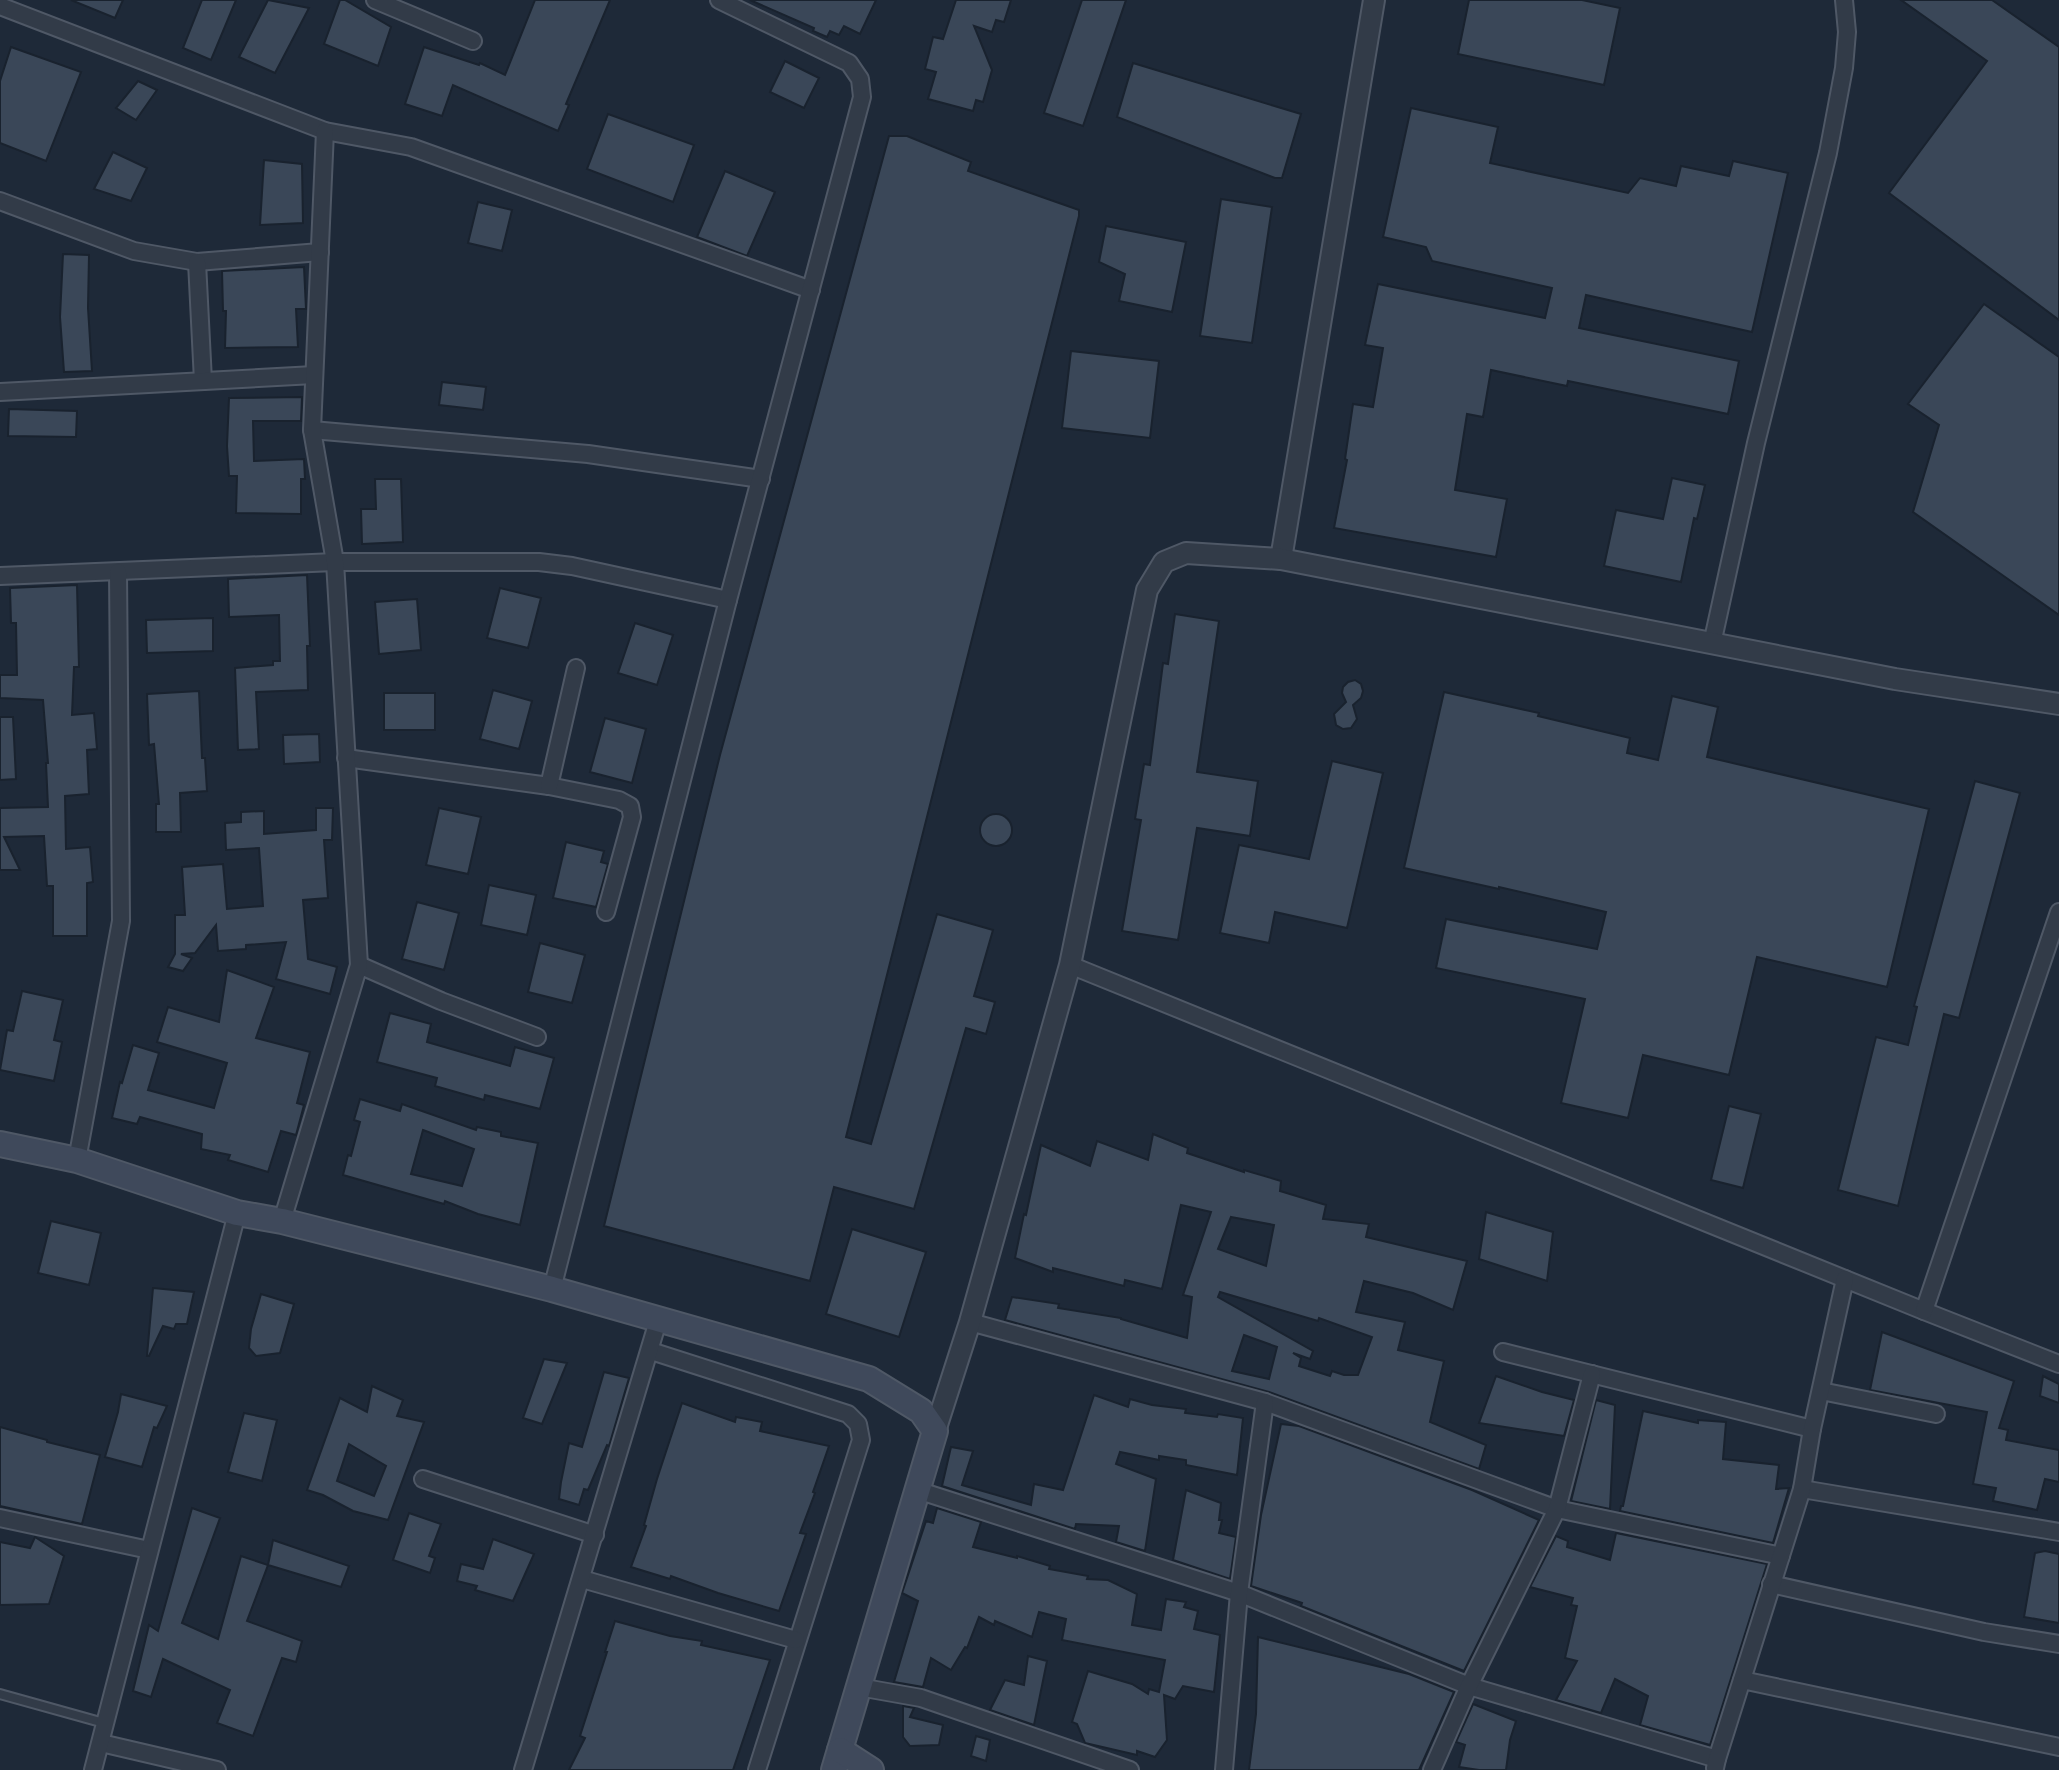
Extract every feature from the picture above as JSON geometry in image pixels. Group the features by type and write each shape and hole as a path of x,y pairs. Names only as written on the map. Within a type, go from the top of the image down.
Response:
{"main road":[{"path":"0,1144 77,1160 237,1213 282,1221 552,1289 869,1379 921,1411 935,1431 837,1760 871,1770"}],"street":[{"path":"375,0 473,41"},
{"path":"552,1289 728,600 862,97 860,79 849,63 719,0"},
{"path":"1281,559 1374,0"},
{"path":"1712,644 1756,443 1828,153 1844,68 1847,32 1844,0"},
{"path":"3,8 325,131 411,147 811,290"},
{"path":"282,1221 359,965 335,562 312,430 325,131"},
{"path":"0,201 134,251 197,262 320,252"},
{"path":"197,262 203,381"},
{"path":"0,392 314,375"},
{"path":"312,430 588,454 761,479"},
{"path":"935,1431 970,1322 1070,965 1147,590 1164,562 1186,553 1281,559 1895,679 2059,704"},
{"path":"0,576 335,562 550,563 728,600"},
{"path":"77,1160 121,921 118,572"},
{"path":"549,786 576,668"},
{"path":"346,758 549,786 619,800 630,806 632,817 606,912"},
{"path":"1924,1311 2059,912"},
{"path":"359,965 441,1001 537,1037"},
{"path":"1070,965 2059,1364"},
{"path":"93,1770 237,1213"},
{"path":"917,1490 1239,1593 1469,1686 1716,1765 1802,1489 1845,1279"},
{"path":"523,1770 658,1321"},
{"path":"970,1322 1265,1402 1557,1509 1781,1556"},
{"path":"651,1351 848,1414 858,1424 861,1440 757,1770"},
{"path":"1503,1352 1812,1429"},
{"path":"1432,1770 1469,1686 1557,1509 1592,1374"},
{"path":"1821,1391 1936,1414"},
{"path":"1224,1770 1239,1593 1265,1402"},
{"path":"423,1479 595,1535"},
{"path":"1802,1489 2059,1532"},
{"path":"0,1518 149,1550"},
{"path":"582,1579 796,1640"},
{"path":"1771,1584 1984,1632 2059,1644"},
{"path":"1742,1680 2059,1747"},
{"path":"859,1687 921,1698 1130,1770"},
{"path":"101,1743 217,1770"}],"lane":[{"path":"0,1694 104,1723"}],"building":[{"path":"71,0 123,0 115,18"},
{"path":"202,0 236,0 211,60 183,48"},
{"path":"268,0 309,8 275,73 239,57"},
{"path":"340,0 391,27 378,66 324,44"},
{"path":"535,0 610,0 566,104 569,105 558,131 453,85 442,116 405,104 424,47 480,63 505,75"},
{"path":"750,0 876,0 860,34 844,26 839,35 830,31 827,37 813,31 814,28"},
{"path":"956,0 1011,0 1004,22 996,20 992,32 974,26 992,70 983,102 976,100 973,111 928,99 936,72 925,69 933,37 943,39"},
{"path":"1082,0 1126,0 1083,126 1044,113"},
{"path":"1469,0 1582,0 1620,8 1604,85 1458,54"},
{"path":"1901,0 1992,0 2059,47 2059,320 1889,193 1987,61"},
{"path":"11,47 81,72 46,161 0,143 0,81"},
{"path":"785,61 819,78 804,108 770,92"},
{"path":"1133,63 1301,114 1282,178 1275,178 1117,117"},
{"path":"138,81 157,90 136,120 116,108"},
{"path":"1411,108 1498,127 1490,163 1628,193 1640,178 1676,186 1681,166 1729,176 1733,161 1788,173 1752,332 1586,295 1579,328 1739,361 1728,414 1568,381 1567,386 1491,370 1483,417 1467,414 1455,490 1507,499 1496,557 1334,528 1347,460 1353,404 1373,407 1383,348 1365,345 1378,284 1545,318 1552,288 1432,261 1426,247 1383,237"},
{"path":"608,114 694,145 673,202 587,169"},
{"path":"889,136 907,136 971,162 968,171 1079,210 1079,216 846,1137 871,1144 937,914 993,930 974,996 995,1002 986,1034 966,1028 914,1209 834,1187 810,1281 604,1226 720,755"},
{"path":"113,152 147,168 131,201 94,189"},
{"path":"264,160 302,164 303,223 260,225"},
{"path":"725,171 775,192 747,256 697,237"},
{"path":"1221,199 1272,207 1252,343 1200,336"},
{"path":"478,202 512,210 502,251 468,243"},
{"path":"1106,226 1186,242 1172,312 1119,301 1125,274 1099,262"},
{"path":"63,254 89,255 92,371 64,372 60,317"},
{"path":"304,267 306,309 296,309 298,347 225,348 226,311 223,311 222,271"},
{"path":"1984,304 2059,357 2059,615 1913,512 1939,425 1908,404"},
{"path":"1071,351 1159,361 1150,438 1062,428"},
{"path":"442,382 486,387 483,410 439,405"},
{"path":"302,397 301,421 253,421 254,461 304,459 301,514 236,513 237,476 229,476 227,446 229,398"},
{"path":"9,409 77,411 76,437 8,436"},
{"path":"1672,478 1705,485 1697,519 1694,518 1681,582 1604,566 1616,510 1663,519"},
{"path":"375,479 401,479 403,542 362,544 361,509 376,509"},
{"path":"307,575 308,690 256,692 259,749 238,750 235,668 273,665 273,661 280,661 279,615 229,617 228,579"},
{"path":"77,585 79,667 74,667 72,715 94,713 97,749 87,750 89,794 65,796 66,849 90,847 93,882 87,883 87,936 53,936 53,886 47,886 44,836 4,837 20,870 0,870 0,808 48,807 48,763 43,700 0,698 0,675 17,675 16,623 11,623 10,588"},
{"path":"500,588 541,598 528,648 487,638"},
{"path":"417,599 421,650 379,654 375,602"},
{"path":"1175,614 1219,621 1197,772 1258,781 1250,836 1197,828 1178,940 1122,931 1141,820 1135,819 1144,764 1150,765 1163,663 1168,664"},
{"path":"213,618 213,651 147,653 146,620"},
{"path":"635,623 673,635 657,685 618,673"},
{"path":"1355,680 1361,684 1363,691 1361,698 1353,705 1357,719 1351,728 1343,729 1336,725 1334,714 1346,702 1343,687"},
{"path":"493,690 532,701 519,749 480,739"},
{"path":"199,691 207,791 180,793 181,832 156,832 156,804 159,804 154,744 149,745 147,694"},
{"path":"1444,692 1539,713 1538,716 1630,738 1627,753 1658,760 1672,696 1718,707 1707,757 1929,809 1887,987 1757,957 1729,1075 1643,1055 1628,1118 1561,1103 1585,999 1436,968 1446,919 1597,949 1606,912 1404,868"},
{"path":"384,693 435,693 435,730 384,730"},
{"path":"0,717 13,717 16,779 0,780"},
{"path":"605,718 646,729 632,783 590,772"},
{"path":"319,734 320,762 284,764 283,735"},
{"path":"1332,761 1383,773 1347,928 1275,912 1269,943 1220,933 1239,845 1309,859"},
{"path":"1975,781 2020,793 1959,1018 1944,1014 1898,1206 1838,1190 1876,1037 1908,1045 1917,1007 1914,1006"},
{"path":"316,808 333,808 332,840 324,840 328,898 303,900 308,959 337,967 330,994 276,979 286,942 218,951 216,925 195,953 181,954 192,958 183,971 168,967 175,954 175,915 185,915 182,867 223,864 227,909 263,906 259,848 226,850 225,823 241,822 241,812 264,811 264,834 316,830"},
{"path":"439,808 481,817 468,874 426,865"},
{"path":"996,814 1007,819 1012,830 1007,841 996,846 985,841 980,830 985,819"},
{"path":"566,842 604,851 601,862 608,864 596,907 553,898"},
{"path":"489,885 536,895 527,935 481,925"},
{"path":"417,902 459,913 444,970 402,959"},
{"path":"540,943 585,955 572,1003 528,992"},
{"path":"227,970 274,987 256,1038 310,1052 297,1103 304,1105 296,1135 281,1131 268,1172 228,1160 230,1155 201,1149 202,1134 140,1117 137,1124 112,1118 133,1045 159,1053 148,1090 214,1108 227,1063 157,1042 168,1007 219,1022"},
{"path":"22,991 63,1000 54,1040 62,1042 54,1081 0,1070 7,1030 13,1031"},
{"path":"390,1013 431,1024 427,1042 510,1066 515,1047 554,1058 540,1109 485,1095 484,1100 435,1086 437,1078 377,1062"},
{"path":"360,1099 400,1111 402,1104 476,1130 477,1127 501,1132 501,1136 538,1143 520,1225 445,1201 444,1204 343,1175 360,1122 354,1120","holes":["423,1130 474,1149 462,1186 411,1174"]},
{"path":"1729,1106 1761,1114 1743,1188 1711,1180"},
{"path":"1153,1134 1188,1148 1187,1153 1281,1181 1280,1191 1326,1205 1323,1219 1369,1224 1366,1237 1467,1261 1453,1310 1413,1293 1364,1281 1356,1312 1405,1322 1398,1350 1444,1361 1430,1422 1486,1445 1479,1469 1269,1392 1005,1320 1012,1297 1121,1318 1187,1338 1192,1297 1183,1295 1211,1212 1181,1205 1162,1289 1125,1280 1124,1286 1053,1268 1053,1272 1015,1258 1041,1145 1090,1166 1097,1141 1148,1160","holes":["1231,1217 1274,1225 1266,1266 1218,1249","1220,1292 1318,1321 1319,1318 1372,1337 1358,1375 1332,1371 1330,1376 1299,1366 1301,1358 1293,1353 1310,1359 1313,1351 1218,1297","1244,1335 1277,1347 1269,1379 1232,1371"]},
{"path":"1486,1212 1553,1232 1547,1281 1479,1259"},
{"path":"51,1221 101,1233 89,1285 38,1273"},
{"path":"852,1229 926,1252 899,1337 826,1314"},
{"path":"153,1288 194,1292 187,1324 176,1324 174,1329 163,1326 147,1356"},
{"path":"261,1294 294,1304 280,1353 256,1356 249,1348"},
{"path":"1882,1332 2014,1381 1999,1428 2008,1430 2006,1440 2059,1450 2059,1482 2045,1479 2037,1510 1993,1501 1996,1488 1973,1484 1987,1412 1870,1390"},
{"path":"544,1359 567,1363 542,1424 523,1418"},
{"path":"604,1372 629,1378 609,1446 588,1490 584,1489 579,1505 559,1499 561,1482 569,1443 582,1447"},
{"path":"1496,1376 1574,1400 1564,1436 1479,1423"},
{"path":"2043,1376 2059,1384 2059,1403 2040,1396"},
{"path":"372,1386 403,1400 397,1416 424,1422 388,1520 353,1511 307,1490 340,1398 367,1412","holes":["349,1444 386,1466 374,1496 337,1481"]},
{"path":"121,1394 167,1406 157,1428 154,1427 142,1467 105,1457"},
{"path":"1094,1395 1128,1407 1130,1399 1186,1409 1185,1413 1243,1418 1237,1475 1186,1465 1186,1460 1159,1456 1159,1460 1120,1452 1116,1464 1156,1479 1145,1551 1116,1542 1119,1526 1076,1524 1075,1529 942,1486 951,1447 973,1451 962,1485 1031,1505 1034,1484 1063,1490"},
{"path":"1596,1400 1615,1405 1610,1509 1571,1501"},
{"path":"682,1403 735,1422 736,1417 762,1422 760,1431 829,1446 800,1533 806,1534 779,1611 671,1576 670,1579 631,1567"},
{"path":"1643,1411 1698,1423 1698,1420 1726,1422 1723,1459 1779,1465 1776,1489 1789,1488 1773,1543 1620,1511"},
{"path":"244,1413 277,1420 262,1481 228,1472"},
{"path":"1281,1424 1299,1426 1472,1490 1539,1520 1464,1671 1301,1606 1302,1603 1251,1586 1261,1515"},
{"path":"0,1427 100,1455 82,1524 0,1506"},
{"path":"1186,1490 1221,1503 1219,1533 1236,1537 1230,1579 1173,1560"},
{"path":"192,1508 220,1518 182,1623 218,1639 241,1556 268,1565 247,1621 302,1641 296,1662 282,1658 253,1736 217,1723 230,1690 163,1659 151,1697 133,1691 149,1625 158,1631"},
{"path":"937,1508 981,1522 973,1547 1017,1556 1050,1566 1049,1569 1088,1576 1087,1579 1108,1580 1137,1594 1132,1625 1161,1630 1166,1599 1186,1602 1184,1607 1198,1611 1194,1629 1220,1635 1214,1692 1183,1686 1175,1699 1164,1695 1167,1740 1155,1757 1085,1743 1077,1724 1072,1722 1088,1671 1132,1684 1148,1694 1149,1689 1159,1692 1165,1660 1062,1640 1066,1619 1039,1612 1032,1637 979,1617 967,1648 951,1670 931,1658 923,1687 894,1682 918,1601 902,1593 926,1521 933,1523"},
{"path":"409,1513 441,1524 429,1556 435,1558 430,1573 393,1560"},
{"path":"1616,1533 1767,1564 1710,1745 1640,1725 1648,1696 1615,1679 1601,1713 1556,1700 1577,1661 1565,1658 1577,1606 1571,1605 1573,1598 1530,1587 1556,1536 1568,1541 1567,1547 1610,1560"},
{"path":"35,1537 64,1556 49,1604 0,1605 0,1542 30,1548"},
{"path":"493,1539 534,1554 513,1601 475,1590 477,1586 457,1581 461,1564 483,1569"},
{"path":"273,1540 349,1566 341,1587 268,1565"},
{"path":"2045,1551 2059,1554 2059,1623 2024,1617 2035,1553"},
{"path":"615,1621 770,1660 733,1770 569,1770 585,1738 580,1736"},
{"path":"1258,1637 1409,1674 1454,1692 1419,1770 1249,1770 1256,1714"},
{"path":"1028,1656 1047,1661 1034,1725 990,1710 1005,1680 1024,1685"},
{"path":"1473,1704 1516,1721 1506,1770 1459,1767 1465,1745 1456,1742"},
{"path":"903,1706 914,1708 910,1717 943,1725 939,1745 910,1746 903,1737"},
{"path":"976,1736 990,1740 986,1761 971,1756"}]}
